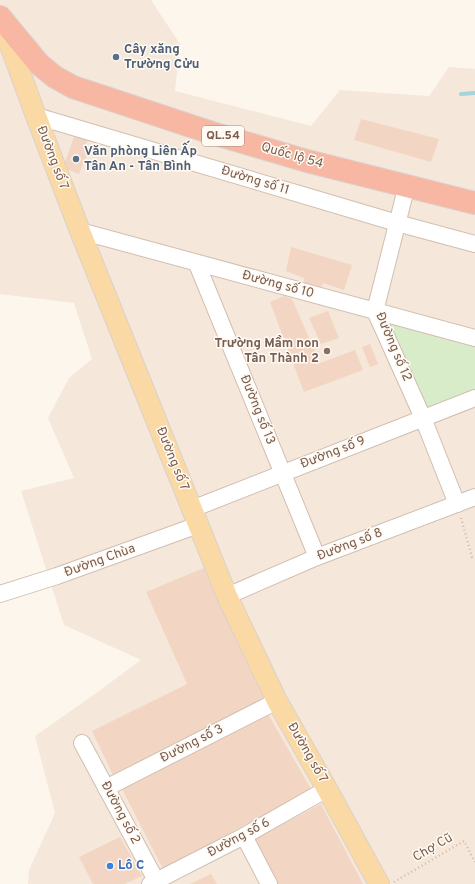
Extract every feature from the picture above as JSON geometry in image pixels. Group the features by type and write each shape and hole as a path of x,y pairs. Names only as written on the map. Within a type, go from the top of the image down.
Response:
{"highway":[{"name":"Quốc lộ 54","path":"0,18 39,64 55,77 73,87 116,102 307,161 475,203"}],"main road":[{"name":"Đường số 7","path":"0,18 80,231 227,596 277,701 327,788 379,884"}],"street":[{"name":"Đường số 11","path":"36,116 397,223 475,244"},
{"name":"Đường số 12","path":"407,185 375,311 423,418 457,504"},
{"name":"Đường số 10","path":"80,231 197,264 475,338"},
{"name":"Đường số 13","path":"197,264 317,557"},
{"name":"Đường số 9","path":"195,517 283,473 475,398"},
{"name":"Đường số 8","path":"227,596 317,557 475,497"},
{"name":"Đường Chùa","path":"0,594 57,576 195,517"},
{"name":"Đường số 3","path":"106,788 277,701"},
{"name":"Đường số 2","path":"82,743 154,883"},
{"name":"Đường số 6","path":"154,883 244,836 327,788"},
{"path":"244,836 269,884"}],"path":[{"path":"457,504 472,557 475,557"},
{"name":"Chợ Cũ","path":"392,884 464,842 475,862"}],"shaded area":[{"path":"0,0 151,0 180,44 175,91 311,126 340,90 429,96 449,67 475,69 475,884 28,884 29,870 55,813 35,736 141,660 64,625 21,491 74,478 48,418 69,378 92,359 74,303 0,294"}],"green space":[{"path":"385,318 475,343 475,392 425,410"}],"building":[{"path":"361,119 439,139 431,162 354,140"},
{"name":"Văn phòng Liên Ấp Tân An - Tân Bình","path":"75,134 88,140 84,148 89,150 79,174 63,168"},
{"path":"291,247 352,265 344,290 323,283 319,291 303,286 304,278 286,271"},
{"path":"284,296 292,299 320,363 355,350 363,370 304,392 270,302"},
{"path":"328,311 339,338 321,344 309,318"},
{"path":"370,344 378,364 370,367 362,347"},
{"path":"206,567 267,695 253,704 113,775 92,731 187,684 146,592"},
{"path":"268,714 311,789 163,869 122,789"},
{"path":"321,804 363,884 276,884 254,840"},
{"name":"Lô C","path":"120,837 142,876 125,884 93,884 79,857"},
{"path":"211,874 217,884 190,884"}],"waterway":[{"path":"461,94 475,93"}],"place":[{"name":"Cây xăng Trường Cửu","path":"116,57"},
{"name":"Văn phòng Liên Ấp Tân An - Tân Bình","path":"76,159"},
{"name":"Trường Mầm non Tân Thành 2","path":"327,351"},
{"name":"Lô C","path":"110,866"}]}
